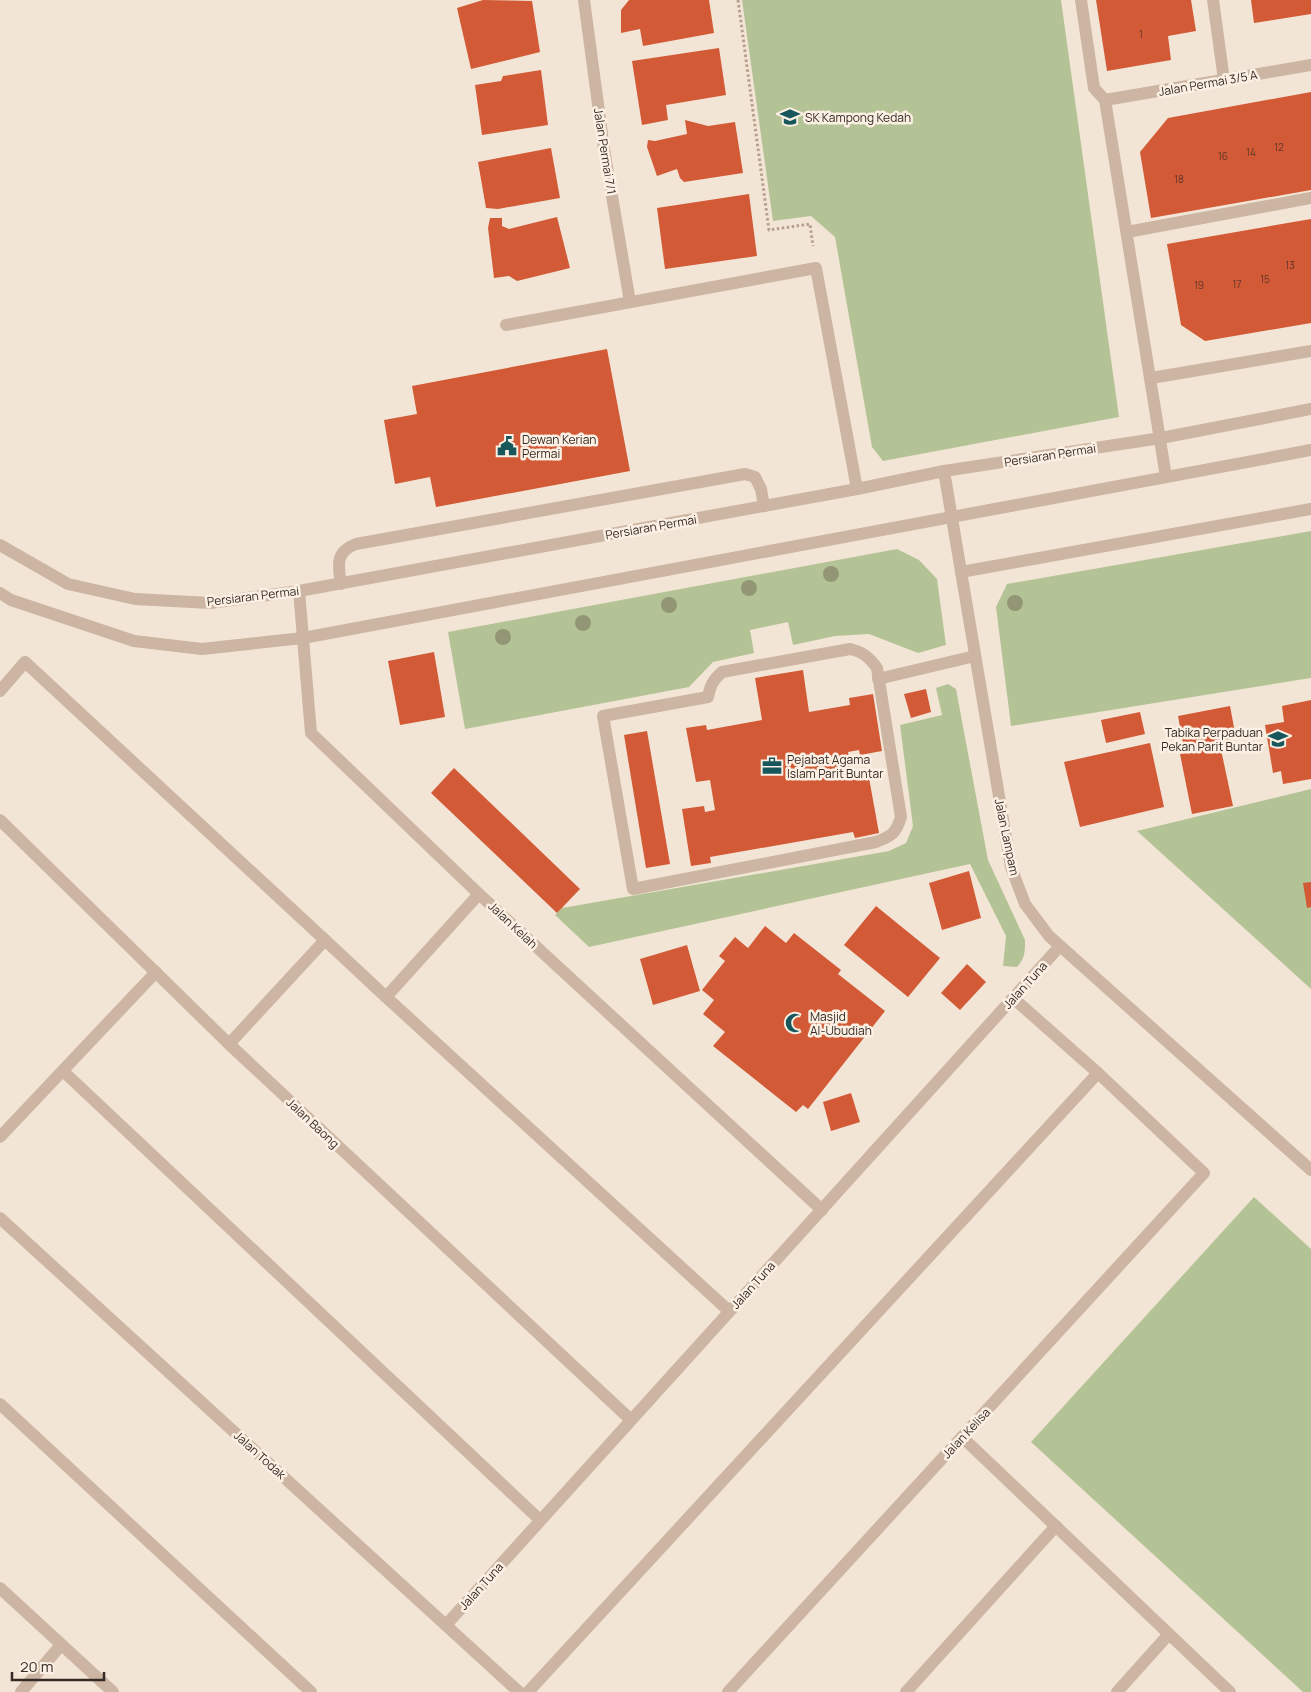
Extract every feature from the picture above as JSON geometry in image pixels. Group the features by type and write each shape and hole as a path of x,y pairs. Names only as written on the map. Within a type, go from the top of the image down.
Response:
{"street":[{"name":"Jalan Permai 7/1","path":"584,0 604,149 630,302"},
{"path":"1081,0 1094,88 1106,100 1166,477"},
{"path":"1213,0 1224,80"},
{"name":"Jalan Permai 3/5 A","path":"1106,100 1311,66"},
{"path":"1127,232 1311,198"},
{"path":"506,325 816,268 857,489"},
{"path":"1151,378 1311,351"},
{"name":"Persiaran Permai","path":"0,545 68,584 135,599 210,603 341,584 857,489 944,471 1161,438 1311,409"},
{"path":"0,593 20,603 134,641 202,649 303,638 1311,450"},
{"name":"Jalan Lampam","path":"944,471 1011,866 1025,904 1049,936 1311,1170"},
{"path":"341,584 338,566 340,557 346,548 356,544 745,474 755,477 761,489 764,506"},
{"path":"961,572 1311,509"},
{"name":"Jalan Kelah","path":"299,591 311,733 479,894 822,1210"},
{"path":"850,649 861,652 871,658 877,668 878,679 901,817 896,831 887,838 876,842 632,889 603,716 708,697 709,687 722,672 850,649"},
{"path":"878,679 975,656"},
{"path":"0,691 25,662 386,997 729,1311"},
{"name":"Jalan Baong","path":"0,820 229,1044 631,1420"},
{"path":"386,997 479,894"},
{"path":"229,1044 325,940"},
{"name":"Jalan Tuna","path":"446,1625 1060,946"},
{"path":"0,1137 156,972"},
{"path":"528,1692 1098,1073 1013,998"},
{"path":"63,1071 540,1520"},
{"name":"Jalan Kelisa","path":"728,1692 1204,1173 1098,1073"},
{"name":"Jalan Todak","path":"0,1218 519,1692"},
{"path":"0,1404 311,1692"},
{"path":"962,1436 1230,1692"},
{"path":"906,1692 1056,1526"},
{"path":"0,1588 113,1692"},
{"path":"1117,1692 1169,1634"},
{"path":"21,1692 61,1645"}],"path":[{"path":"738,0 769,230 810,224 816,268"}],"green space":[{"path":"742,0 1061,0 1119,417 883,461 872,447 835,237 811,216 773,221"},
{"path":"1311,531 1311,678 1011,726 996,607 1007,584"},
{"path":"897,549 919,560 937,579 946,645 918,653 869,634 835,636 793,645 788,622 750,630 754,653 713,662 689,687 465,729 448,632"},
{"path":"948,684 956,689 988,860 1025,940 1024,955 1017,967 1003,966 1006,936 970,864 589,947 555,915 562,908 889,851 906,843 913,826 900,725 942,715 936,688"},
{"path":"1311,789 1311,989 1137,831"},
{"path":"1254,1197 1311,1249 1311,1692 1303,1692 1031,1442"}],"building":[{"path":"483,0 532,1 540,52 471,69 457,8"},
{"path":"629,0 709,0 714,33 643,46 640,29 621,33 621,10"},
{"path":"1096,0 1191,0 1196,31 1168,36 1171,60 1107,71"},
{"path":"1251,0 1311,0 1311,14 1254,23"},
{"path":"719,48 726,95 666,105 668,120 642,125 632,61"},
{"path":"541,70 548,125 482,135 475,85 501,81 503,76"},
{"path":"1311,92 1311,190 1151,218 1140,152 1168,118"},
{"path":"685,120 708,126 735,122 743,173 684,182 680,178 677,169 657,176 647,147 648,140 655,141 687,134"},
{"path":"551,148 560,198 498,209 486,208 478,162"},
{"path":"749,194 757,256 665,269 657,208"},
{"path":"557,217 570,268 517,281 509,276 494,278 488,228 490,218 502,218 502,226 509,229"},
{"path":"1311,219 1311,323 1205,341 1181,325 1167,244"},
{"name":"Dewan Kerian Permai","path":"607,349 630,471 436,507 430,477 395,484 384,420 417,414 412,386"},
{"path":"434,652 445,717 400,725 388,661"},
{"name":"Pejabat Agama Islam Parit Buntar","path":"803,670 809,712 850,705 849,698 873,694 882,751 860,755 859,750 848,752 853,780 869,778 879,833 855,838 853,832 710,857 711,863 691,866 682,809 704,806 705,812 715,810 710,780 696,782 686,728 706,725 707,730 762,720 755,678"},
{"path":"926,689 931,712 911,718 904,694"},
{"path":"1311,700 1311,779 1283,784 1281,771 1273,773 1265,725 1284,722 1282,706"},
{"path":"1230,706 1236,738 1184,749 1178,716"},
{"path":"1140,712 1145,734 1106,743 1101,720"},
{"path":"647,731 670,864 646,868 624,735"},
{"path":"1150,743 1164,807 1080,827 1064,762"},
{"path":"1220,745 1233,806 1192,814 1180,754"},
{"path":"454,768 580,889 557,913 431,793"},
{"path":"969,871 981,918 942,930 929,883"},
{"path":"1311,882 1311,907 1307,908 1303,883"},
{"path":"876,906 940,958 908,997 844,945"},
{"name":"Masjid Al-Ubudiah","path":"765,926 786,943 794,933 841,970 838,974 885,1011 808,1109 803,1105 796,1112 713,1046 725,1032 703,1014 714,1000 702,990 725,961 719,956 735,937 748,948"},
{"path":"687,945 700,991 653,1005 640,959"},
{"path":"967,964 986,982 960,1010 941,993"},
{"path":"851,1093 860,1122 831,1131 823,1102"}],"place":[{"name":"SK Kampong Kedah","path":"790,117"},
{"name":"Dewan Kerian Permai","path":"507,446"},
{"name":"Tabika Perpaduan Pekan Parit Buntar","path":"1278,739"},
{"name":"Pejabat Agama Islam Parit Buntar","path":"772,766"},
{"name":"Masjid Al-Ubudiah","path":"795,1023"}]}
